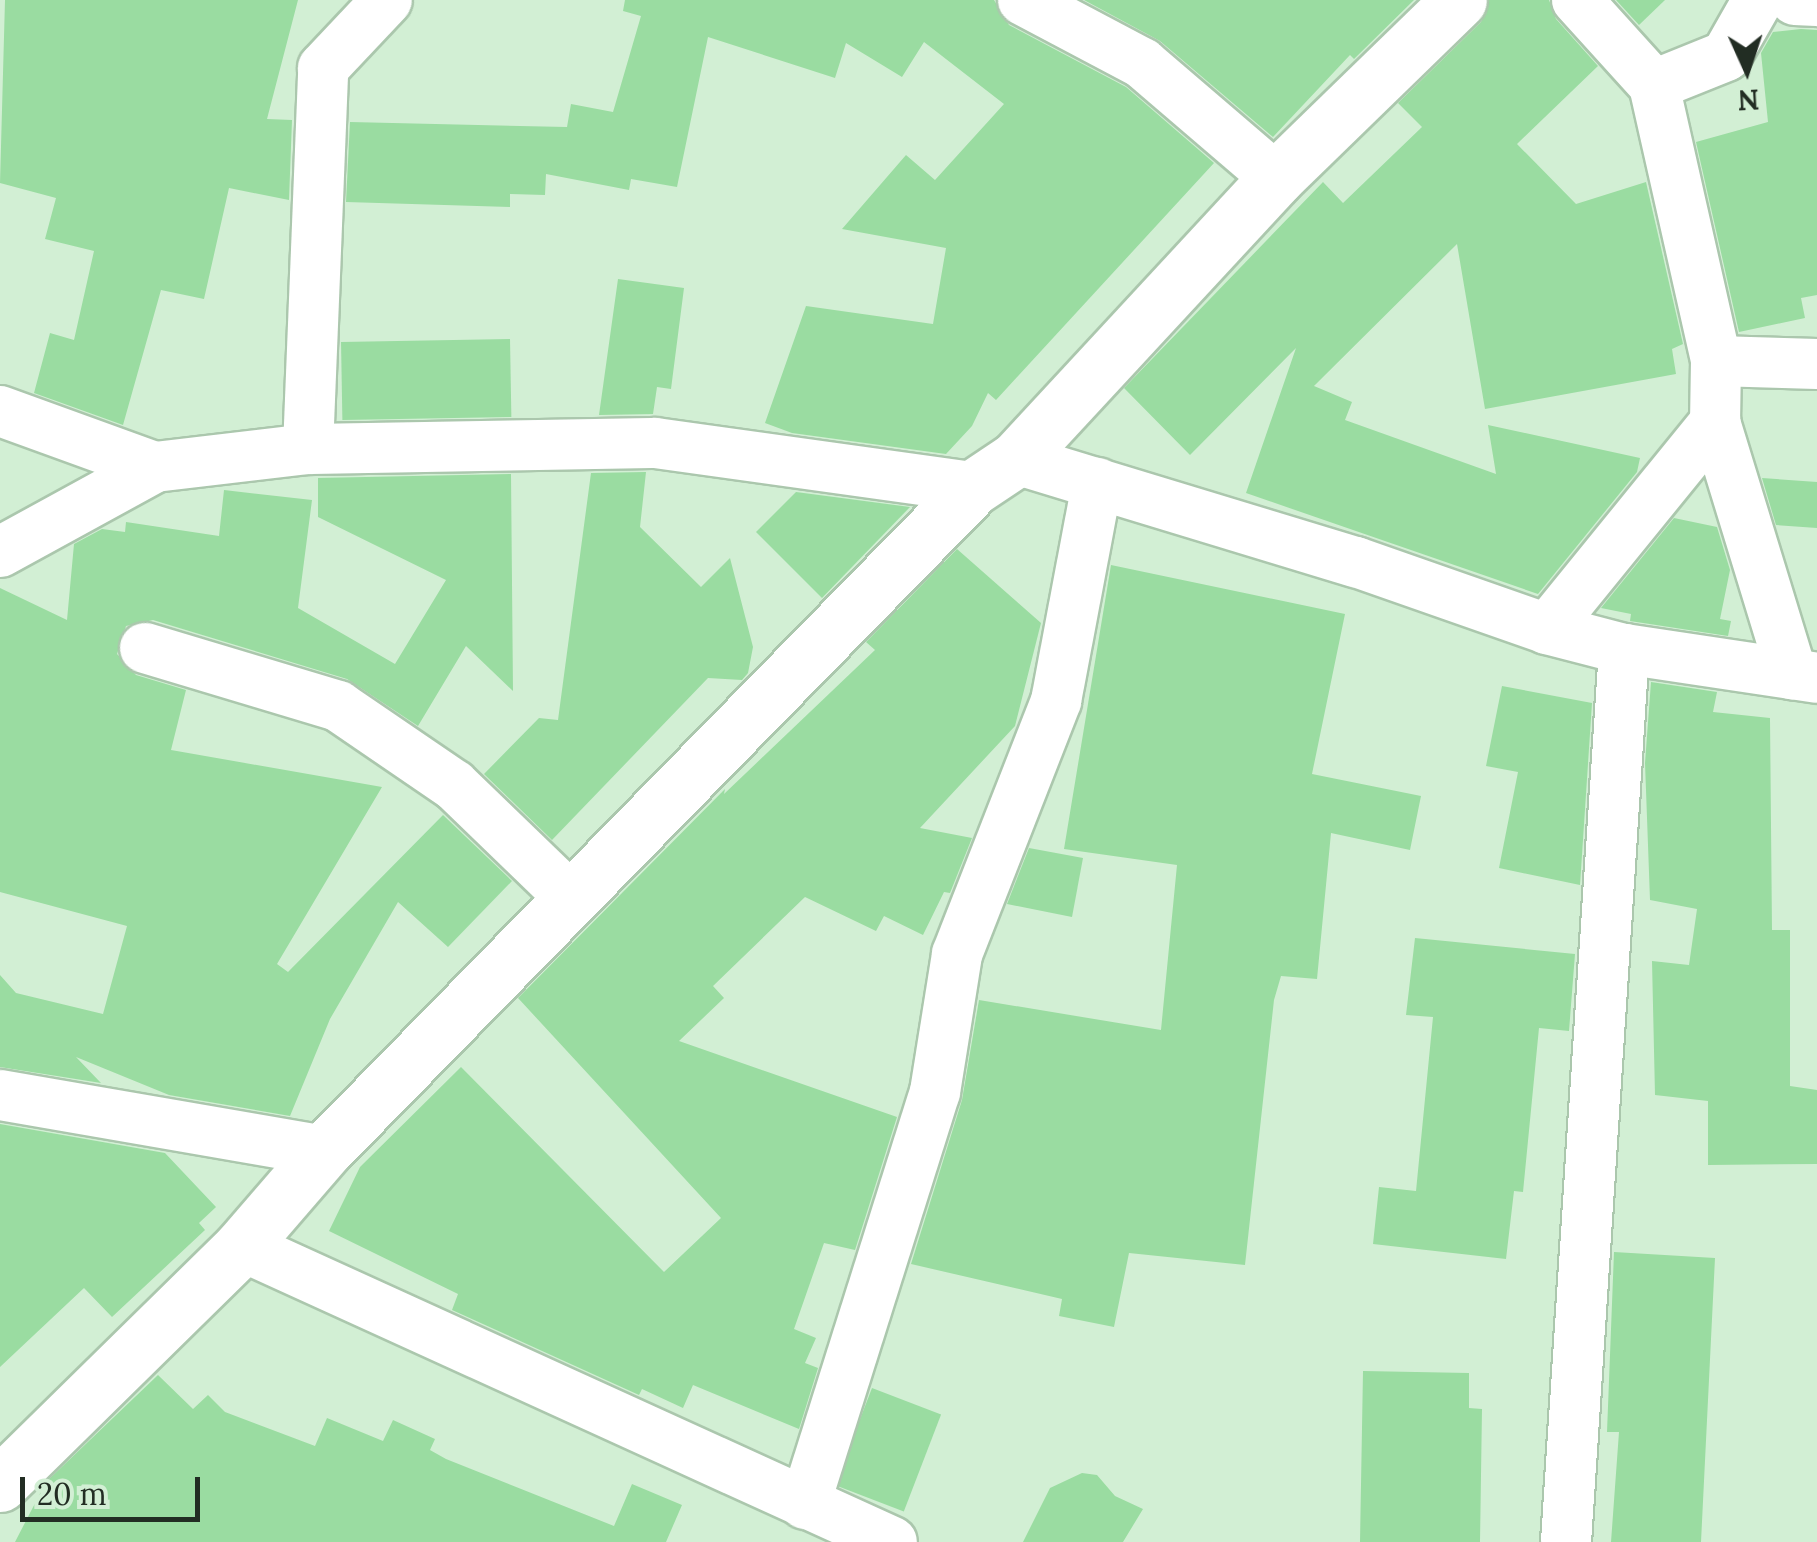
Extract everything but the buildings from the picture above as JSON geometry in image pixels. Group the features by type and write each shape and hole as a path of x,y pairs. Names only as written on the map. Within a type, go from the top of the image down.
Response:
{"street":[{"path":"308,449 323,68 387,0"},
{"path":"1023,0 1142,64 1276,178"},
{"path":"0,1484 242,1246 324,1151 995,473 1276,178 1459,0"},
{"path":"0,552 156,467 308,449 655,443 1097,483 1546,629 1624,648 1805,676 1715,422 1716,362 1654,85 1577,0"},
{"path":"1654,85 1726,56 1758,0"},
{"path":"1794,0 1817,1"},
{"path":"1716,362 1817,364"},
{"path":"0,411 156,467"},
{"path":"1546,629 1715,422"},
{"path":"806,1504 935,1092 956,954 1056,701 1097,483"},
{"path":"146,648 338,706 454,786 573,900"},
{"path":"1566,1542 1624,648"},
{"path":"0,1094 324,1151"},
{"path":"242,1246 892,1542"}]}
